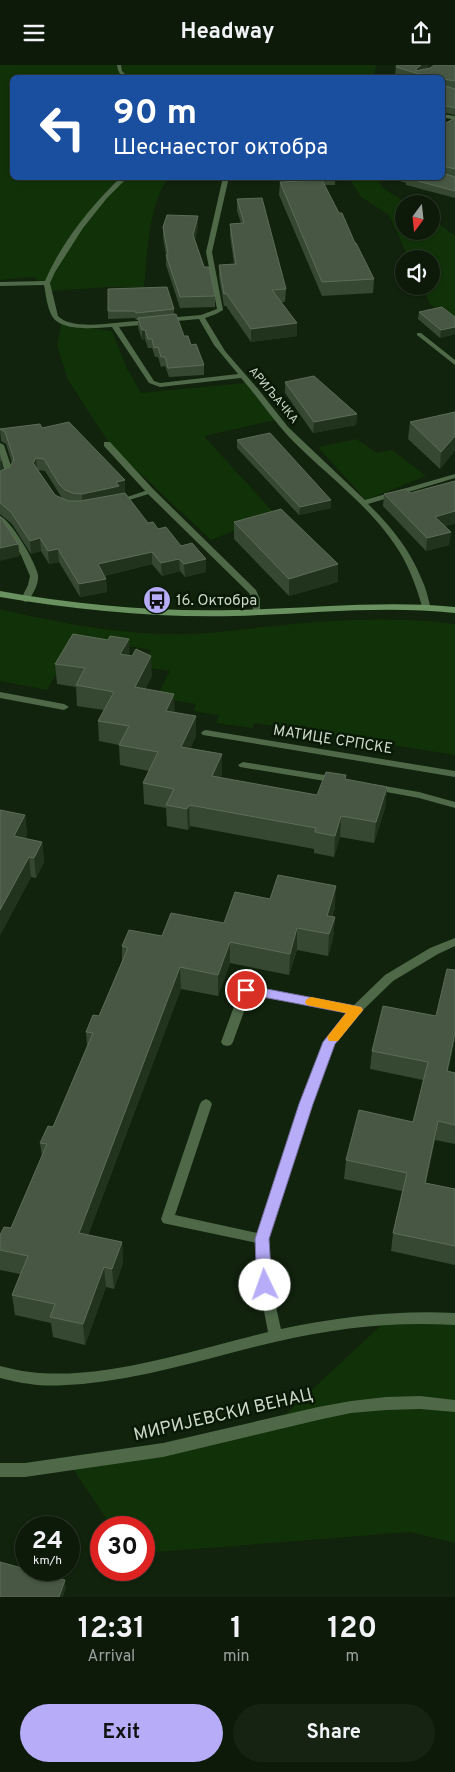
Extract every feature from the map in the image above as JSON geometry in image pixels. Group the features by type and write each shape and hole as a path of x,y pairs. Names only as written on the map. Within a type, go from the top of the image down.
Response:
{"main road":[{"path":"0,594 74,606 147,612 257,612 366,606 426,607 455,610"}],"street":[{"path":"121,180 112,188 55,265 47,283 54,313 58,320 73,325 114,325 201,317 213,315 220,310 209,252 225,180"},
{"path":"0,284 47,283"},
{"name":"АРИЉАЧКА","path":"201,317 206,329 290,434 363,503 392,535 406,556 424,595 426,607"},
{"path":"114,325 152,382 160,385 242,376"},
{"path":"419,334 455,363"},
{"path":"107,444 151,492 253,592 256,599 257,612"},
{"path":"0,445 9,472 8,476 0,480"},
{"path":"363,503 455,477"},
{"path":"103,505 151,492"},
{"path":"0,518 34,573 34,581 25,599"},
{"path":"0,695 64,707"},
{"name":"МАТИЦЕ СРПСКЕ","path":"206,733 455,774"},
{"path":"243,765 414,793 455,805"},
{"path":"276,1336 265,1285 262,1239 306,1104 329,1042 356,1010 389,978 434,951 455,942"},
{"path":"227,1043 246,990 356,1010"},
{"path":"206,1104 167,1219 262,1239"},
{"path":"0,1372 17,1378 71,1379 127,1371 276,1336 333,1326 402,1318 455,1319"},
{"name":"МИРИЈЕВСКИ ВЕНАЦ","path":"0,1470 25,1470 183,1446 297,1416 334,1409 404,1402 439,1403 455,1406"}],"green space":[{"path":"0,65 376,65 373,75 10,75 10,180 168,180 157,199 153,214 144,288 107,287 49,291 34,277 0,280"},
{"path":"350,180 380,180 381,187 395,196 395,228 389,215 361,197"},
{"path":"440,225 455,236 455,321 430,304 426,295 440,295 440,250 405,250 400,240 440,240"},
{"path":"62,321 77,326 112,331 127,369 141,393 245,383 275,420 204,436 275,514 211,540 111,446 68,380 57,345"},
{"path":"356,439 377,453 392,450 426,476 366,500 318,447"},
{"path":"0,609 45,619 117,631 164,634 187,634 354,620 415,620 455,624 455,755 255,723 252,728 216,723 219,715 194,711 196,704 156,698 170,671 143,667 151,650 78,637 47,690 0,681"},
{"path":"392,1315 455,1316 455,1543 410,1532 155,1552 155,1516 105,1516 67,1460 172,1443 286,1414"}],"building":[{"path":"397,65 421,65 416,71 430,68 434,65 455,65 455,81 445,79 445,75 423,75 396,67"},
{"path":"445,86 455,89 455,108 445,106"},
{"path":"455,118 455,169 445,167 445,123"},
{"path":"445,174 455,177 455,191 414,180 445,180"},
{"path":"322,180 339,213 342,213 374,279 322,282 280,182"},
{"path":"262,198 286,289 272,290 297,323 251,329 226,293 224,294 219,265 236,264 230,224 244,223 237,199"},
{"path":"167,215 198,216 193,235 204,267 209,267 215,296 180,297 166,255 168,254 163,227"},
{"path":"167,287 174,309 136,313 135,311 108,311 108,289"},
{"path":"442,307 455,317 455,327 441,330 419,312"},
{"path":"176,314 184,336 188,336 191,345 196,344 204,365 168,368 165,357 161,357 158,347 154,348 152,339 148,339 145,330 142,330 138,318"},
{"path":"314,376 357,414 314,422 285,382"},
{"path":"455,412 455,436 441,452 410,422"},
{"path":"69,422 125,480 116,482 119,486 82,494 72,493 65,490 59,484 44,459 36,458 33,463 55,495 68,501 80,501 125,493 148,523 153,522 158,529 166,527 181,546 192,543 206,559 184,564 179,559 161,563 152,552 98,564 106,579 79,584 58,549 48,551 40,538 30,541 11,512 0,503 0,471 10,467 14,459 5,432 0,429 40,424 42,428"},
{"path":"270,433 331,500 300,507 237,440"},
{"path":"455,481 455,511 435,517 451,532 427,538 384,494 406,489 410,493"},
{"path":"281,509 338,564 289,579 234,522"},
{"path":"0,516 18,544 0,548"},
{"path":"73,634 108,640 110,636 129,639 120,654 132,656 136,649 151,656 135,687 174,694 166,711 196,716 181,747 222,754 212,776 317,795 326,772 346,775 345,779 387,787 376,822 341,816 335,836 315,832 316,828 189,805 187,809 166,805 174,789 143,783 158,752 119,745 129,726 98,721 114,692 76,685 85,668 55,664"},
{"path":"0,810 25,815 14,836 42,842 34,858 29,857 0,910"},
{"path":"278,875 336,886 327,916 335,917 329,934 297,928 290,954 230,942 218,975 180,967 79,1233 122,1242 112,1269 104,1267 83,1324 50,1317 55,1304 12,1295 28,1256 0,1250 0,1235 4,1227 11,1228 47,1144 40,1143 48,1126 53,1127 93,1033 86,1032 93,1015 99,1016 128,948 122,946 129,930 162,936 171,913 224,923 235,892 270,899"},
{"path":"447,969 455,970 455,1033 447,1071 455,1073 455,1125 438,1121 425,1183 455,1189 455,1246 393,1233 407,1173 346,1160 359,1110 413,1122 428,1062 372,1051 383,1006 436,1016"},
{"path":"0,1562 15,1566 15,1581 65,1581 59,1597 0,1597"}],"slow traffic":[{"path":"311,1002 356,1010 333,1037"}],"place":[{"name":"16. Октобра","path":"157,600"}],"route":[{"path":"246,990 356,1010 329,1042 306,1104 262,1239 265,1285"}]}
